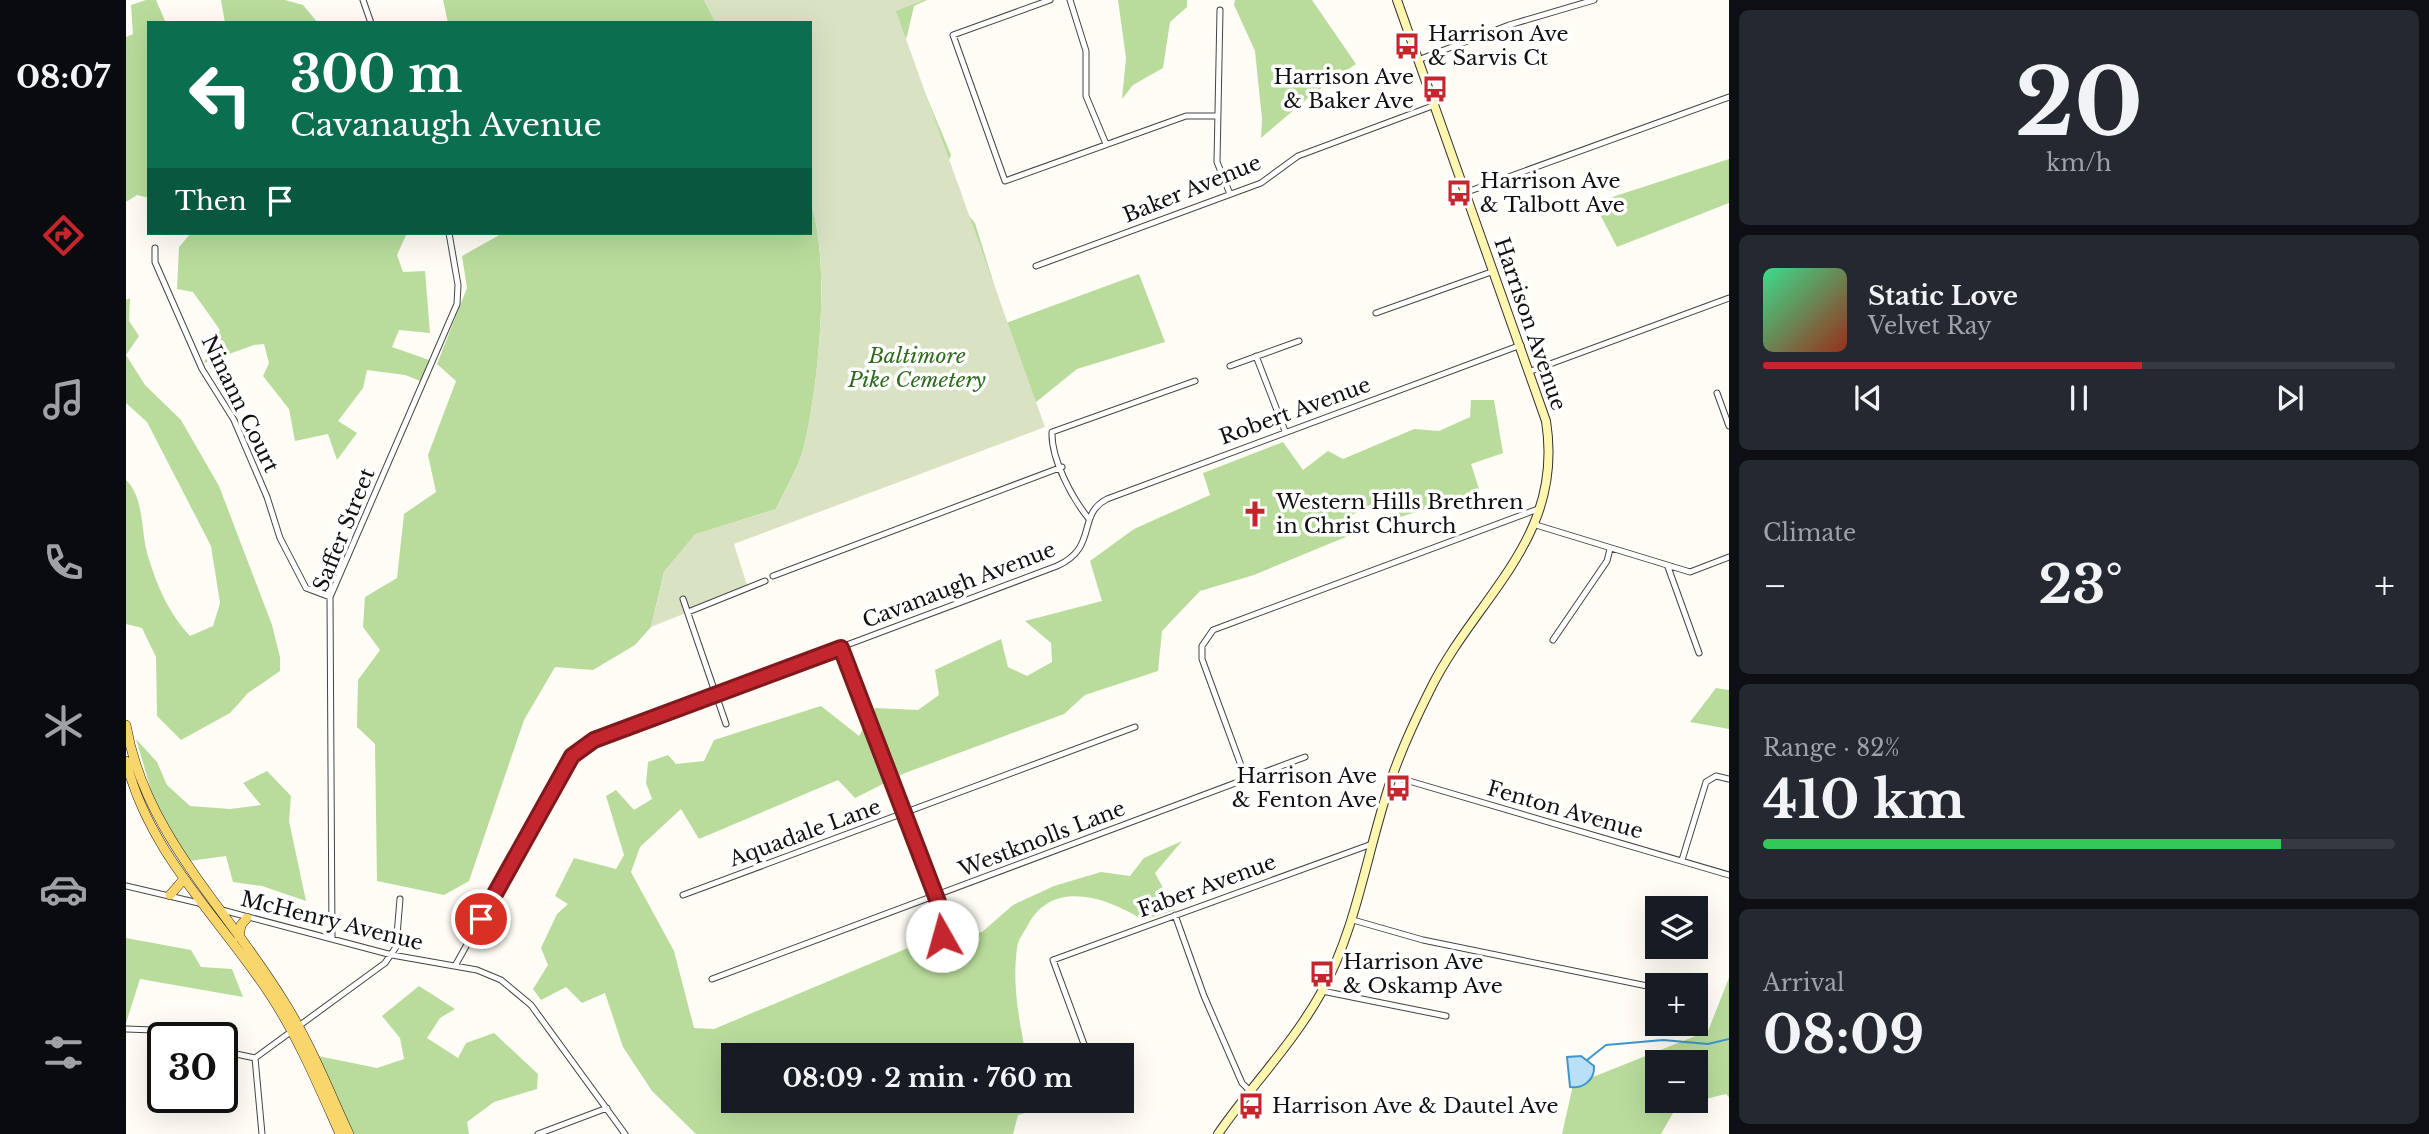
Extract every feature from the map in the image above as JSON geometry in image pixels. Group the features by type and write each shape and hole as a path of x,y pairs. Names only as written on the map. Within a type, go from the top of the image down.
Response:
{"main road":[{"name":"Harrison Avenue","path":"1218,1134 1252,1093 1322,991 1353,920 1392,776 1437,677 1522,551 1536,525 1541,508 1548,459 1548,433 1531,371 1397,0"},
{"path":"126,725 138,772 154,812 177,853 239,937 295,1027 349,1134"},
{"path":"126,761 149,824 202,904 295,1027 340,1134"},
{"path":"170,895 184,878"},
{"path":"239,937 241,925 247,918"}],"street":[{"path":"363,0 370,21"},
{"path":"1049,0 953,35 1005,181 1186,116 1217,116"},
{"path":"1070,0 1086,51 1086,96 1106,144"},
{"path":"1418,60 1509,25 1594,0"},
{"path":"1220,10 1217,162 1230,194"},
{"path":"1467,192 1729,97"},
{"name":"Baker Avenue","path":"1036,266 1261,183 1298,156 1435,105"},
{"name":"Saffer Street","path":"332,939 330,597 457,304 458,285 449,235"},
{"name":"Ninann Court","path":"155,248 155,261 160,274 202,369 234,419 291,564 306,589 330,597"},
{"path":"1376,313 1494,271"},
{"path":"1531,371 1729,298"},
{"path":"1230,366 1299,341"},
{"name":"Robert Avenue","path":"1088,519 1095,505 1107,499 1521,345"},
{"path":"1256,356 1285,431"},
{"path":"1088,519 1079,506 1052,444 1052,432 1195,381"},
{"path":"1717,393 1729,426"},
{"path":"773,576 1062,467"},
{"path":"1246,779 1202,659 1202,646 1213,630 1541,508"},
{"name":"Cavanaugh Avenue","path":"455,966 572,756 594,740 1066,562 1084,543 1088,519"},
{"path":"1536,525 1690,572 1729,558"},
{"path":"1553,640 1607,561 1610,549"},
{"path":"1668,566 1699,653"},
{"path":"688,612 765,582"},
{"path":"682,598 726,723"},
{"path":"841,648 944,922 939,943"},
{"name":"Aquadale Lane","path":"683,895 1135,727"},
{"name":"Westknolls Lane","path":"712,979 1305,757"},
{"name":"Fenton Avenue","path":"1392,776 1729,875"},
{"path":"1682,860 1706,782 1716,776 1729,779"},
{"name":"Faber Avenue","path":"1084,1043 1053,960 1373,843"},
{"name":"McHenry Avenue","path":"126,886 170,895 247,918 392,955 489,975 522,995 625,1134"},
{"path":"238,1054 255,1058 377,970 392,955 397,943 400,899"},
{"path":"1175,915 1204,996 1242,1083 1252,1093"},
{"path":"1353,920 1423,940 1645,986"},
{"path":"1322,991 1446,1016"},
{"path":"126,1029 147,1030"},
{"path":"255,1058 262,1134"},
{"path":"538,1134 607,1108"}],"green space":[{"path":"156,0 165,21 147,21 147,198 137,195 126,202 126,37 133,34 131,5"},
{"path":"221,0 285,0 303,5 316,21 225,21"},
{"path":"443,0 704,0 715,21 448,21"},
{"name":"Baltimore Pike Cemetery","path":"704,0 924,0 896,11 1045,427 734,544 748,588 651,627 664,572 695,534 776,509 802,454 818,357 821,288 820,255 812,209 812,21 715,21"},
{"path":"800,0 927,0 914,6 907,36 893,65 921,83 951,155 940,181 975,223 1006,323 1139,274 1165,342 1077,369 1020,415"},
{"path":"1118,0 1187,0 1187,7 1170,22 1163,68 1133,85 1122,99 1126,58"},
{"path":"1235,0 1312,0 1356,64 1314,93 1261,138 1262,119 1255,51 1234,5"},
{"path":"1729,159 1729,203 1617,247 1594,203"},
{"path":"812,209 820,255 821,288 818,357 804,446 776,509 695,535 664,572 651,627 635,645 593,670 555,667 524,720 469,881 444,895 377,881 375,744 357,727 358,680 380,650 363,627 365,597 397,578 404,514 436,492 428,455 456,381 437,364 467,288 462,256 499,235 812,235"},
{"path":"189,235 406,235 397,255 403,272 425,271 430,333 399,330 392,347 432,361 423,382 405,375 367,370 363,388 338,421 357,433 337,460 328,434 295,441 289,409 263,376 269,363 264,344 204,363 220,330 193,292 177,289 179,247"},
{"path":"130,298 129,321 139,336 126,355 126,300"},
{"path":"126,355 145,385 181,420 219,486 272,625 280,657 280,671 248,693 230,713 181,740 157,716 156,657 142,628 126,624 126,480 139,505 147,553 154,575 169,608 182,627 190,636 213,626 220,603 211,546 147,422 126,403"},
{"path":"1471,400 1494,400 1503,453 1471,464 1480,492 1397,518 1390,494 1350,516 1353,534 1254,575 1200,591 1162,631 1158,671 1085,695 1064,714 905,773 855,798 838,780 699,839 681,809 640,847 631,872 674,951 694,1028 714,1029 934,937 982,932 1013,905 1054,886 1101,872 1130,876 1144,858 1182,841 1155,873 1175,910 1143,920 1099,900 1068,897 1053,901 1040,909 1029,923 1018,945 1015,975 1024,1043 721,1043 721,1113 1026,1113 1018,1115 1013,1134 696,1134 652,1091 623,1047 605,993 582,1003 566,987 541,1000 533,989 548,965 541,948 557,914 568,904 555,896 574,858 616,869 624,855 606,796 616,790 634,810 652,799 646,783 648,762 668,755 676,764 704,761 714,740 821,706 859,736 875,708 918,710 939,695 935,670 1001,639 1008,667 1027,676 1052,662 1051,643 1025,621 1102,601 1090,561 1134,529 1210,495 1203,473 1283,442 1303,470 1328,451 1343,459 1414,429 1439,431 1470,417"},
{"path":"1716,688 1729,690 1729,729 1690,722"},
{"path":"136,739 157,762 167,785 190,806 230,809 261,805 243,783 267,771 291,796 289,821 306,901 262,886 233,882 226,856 189,861 158,814"},
{"path":"126,938 191,950 201,967 232,969 243,997 140,979 126,1023"},
{"path":"1729,978 1729,1097 1726,1094 1708,1098 1708,1050 1660,1050 1696,1036 1708,1036"},
{"path":"419,986 455,1009 440,1018 427,1038 458,1058 466,1043 494,1033 538,1074 537,1089 494,1102 467,1122 469,1134 354,1134 318,1056 377,1068 404,1059 400,1038 382,1016"},
{"path":"1645,1056 1645,1113 1673,1113 1661,1134 1562,1134 1573,1085"}],"water":[{"path":"1581,1056 1594,1066 1594,1071 1584,1085 1570,1087 1567,1057"}],"waterway":[{"path":"1587,1060 1606,1045 1663,1040 1708,1044 1729,1039"}],"place":[{"name":"Harrison Ave & Sarvis Ct","path":"1407,46"},
{"name":"Harrison Ave & Baker Ave","path":"1435,89"},
{"name":"Harrison Ave & Talbott Ave","path":"1459,193"},
{"name":"Western Hills Brethren in Christ Church","path":"1255,514"},
{"name":"Harrison Ave & Fenton Ave","path":"1398,788"},
{"name":"Harrison Ave & Oskamp Ave","path":"1322,974"},
{"name":"Harrison Ave & Dautel Ave","path":"1251,1106"}],"route":[{"path":"481,919 572,756 583,747 594,740 841,648 943,915 942,936"}]}
